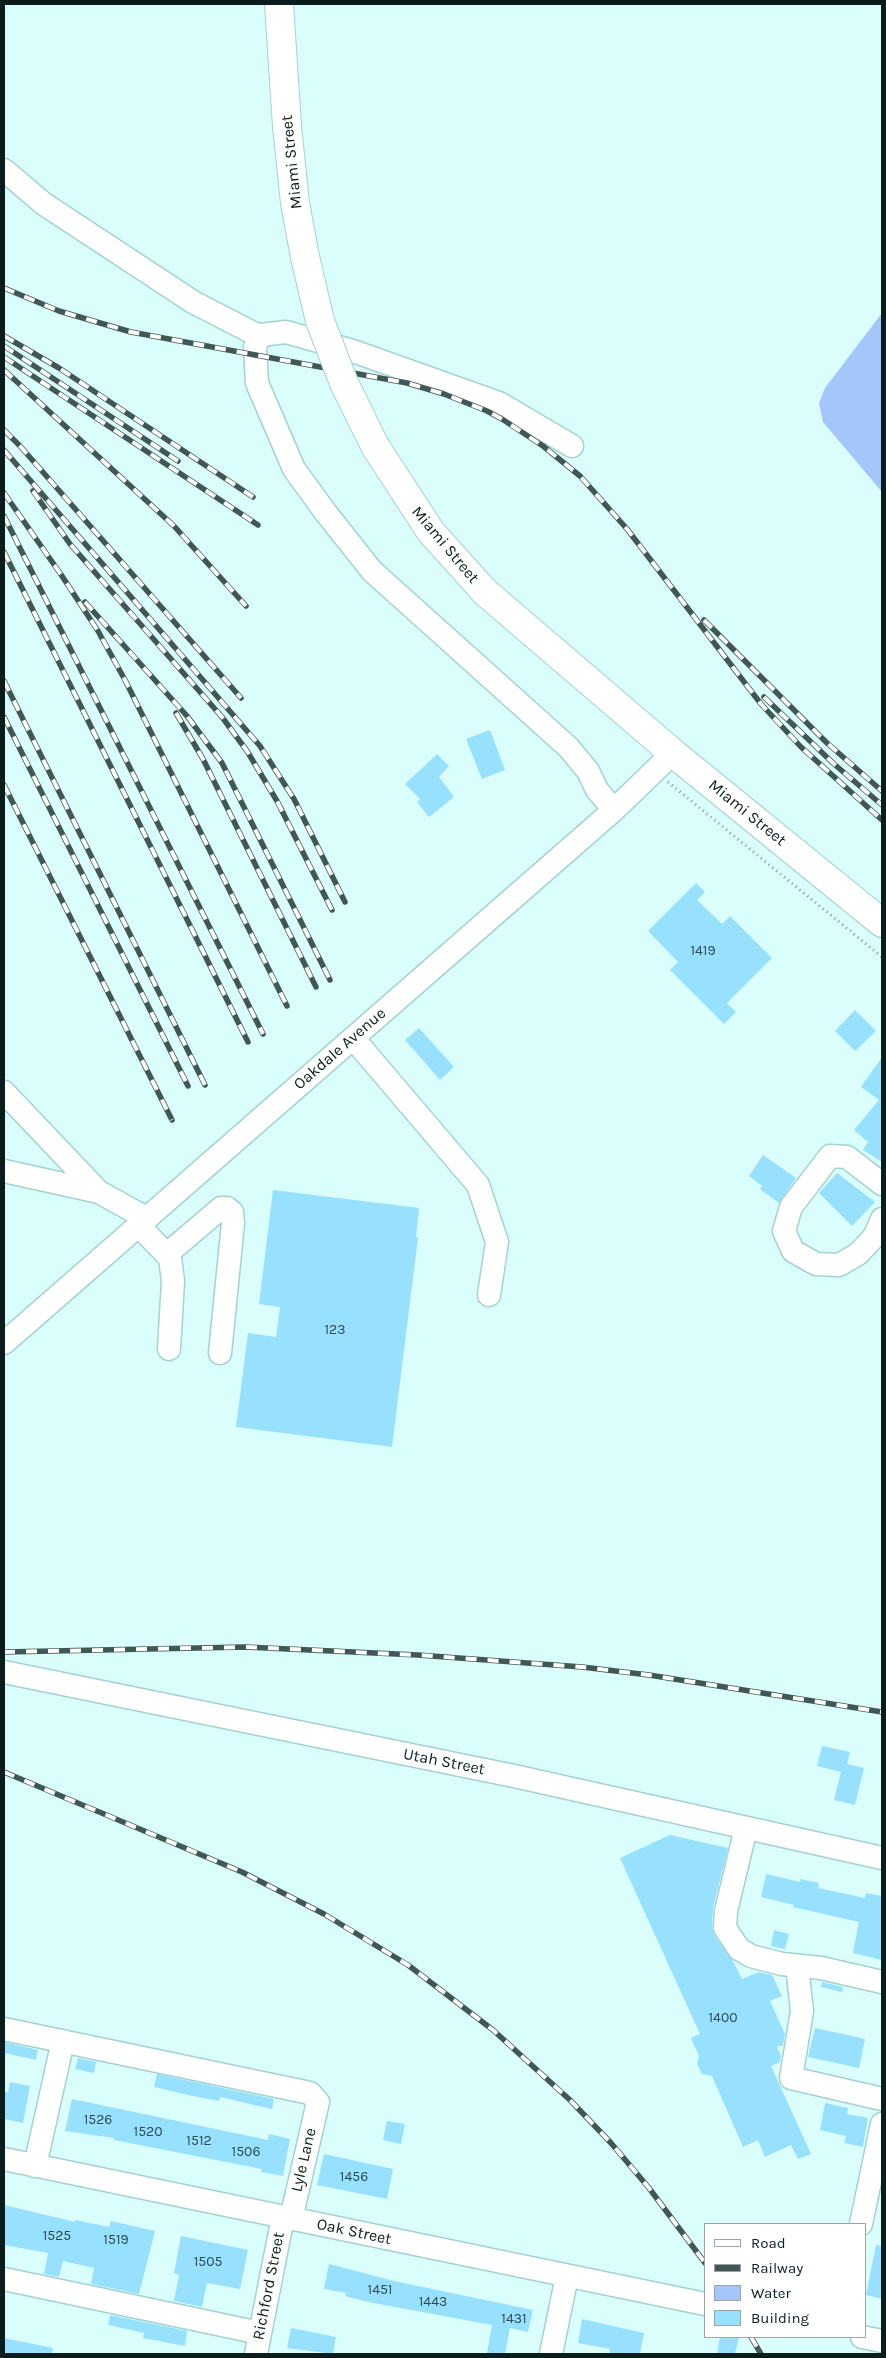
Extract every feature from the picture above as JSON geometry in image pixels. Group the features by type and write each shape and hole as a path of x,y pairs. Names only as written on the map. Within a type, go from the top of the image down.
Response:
{"main road":[{"name":"Miami Street","path":"279,4 295,203 320,321 344,382 375,446 431,532 485,592 664,762 882,923"}],"street":[{"path":"4,170 44,204 193,302 259,336 286,332 416,373 499,403 572,446"},
{"path":"259,336 255,356 258,383 294,469 326,513 372,571 568,747 588,771 597,790 614,810"},
{"name":"Oakdale Avenue","path":"4,1343 614,810 664,762"},
{"path":"353,1038 478,1185 497,1242 489,1295"},
{"path":"4,1092 99,1192 142,1222 170,1258 174,1281 168,1349"},
{"path":"882,1184 847,1157 830,1156 790,1207 784,1232 793,1251 816,1264 839,1264 858,1254 874,1237 882,1219"},
{"path":"4,1171 99,1192"},
{"path":"167,1254 220,1208 227,1208 232,1212 233,1223 220,1353"},
{"name":"Utah Street","path":"4,1672 514,1776 882,1858"},
{"path":"746,1828 726,1911 725,1928 739,1949 751,1956 797,1966 821,1968 882,1982"},
{"path":"797,1966 802,2011 791,2078 882,2098"},
{"path":"4,2029 63,2041 35,2166"},
{"name":"Lyle Lane","path":"63,2041 307,2092 318,2102 287,2218"},
{"path":"869,2215 882,2124"},
{"name":"Oak Street","path":"4,2160 704,2304"},
{"name":"Richford Street","path":"258,2343 287,2218"},
{"path":"551,2354 568,2276"},
{"path":"4,2279 258,2343"},
{"path":"866,2338 882,2341"}],"path":[{"path":"664,762 882,957"}],"water":[{"path":"882,313 882,492 823,422 819,403 825,388"}],"building":[{"path":"490,730 505,770 482,779 466,739"},
{"path":"437,754 449,766 439,777 454,797 429,817 417,802 420,799 405,784"},
{"path":"696,883 705,892 697,900 722,924 730,916 772,958 727,1003 736,1012 724,1024 670,970 678,962 648,931"},
{"path":"855,1010 876,1031 855,1051 835,1031"},
{"path":"419,1028 454,1067 440,1080 405,1040"},
{"path":"882,1057 882,1162 863,1150 868,1142 854,1130 879,1100 861,1087"},
{"path":"763,1155 796,1178 779,1203 760,1189 762,1186 749,1176"},
{"path":"837,1173 875,1202 852,1226 819,1193"},
{"path":"273,1190 419,1208 416,1237 418,1238 392,1447 236,1427 248,1333 276,1337 280,1307 259,1304"},
{"path":"822,1746 850,1752 847,1764 864,1768 855,1805 834,1800 841,1772 817,1766"},
{"path":"670,1835 728,1848 713,1908 712,1928 714,1935 733,1961 742,1979 759,1972 772,1975 782,1996 770,2001 785,2034 783,2045 777,2047 781,2056 780,2062 771,2066 811,2154 798,2159 791,2145 765,2157 758,2140 743,2147 712,2076 702,2074 697,2064 699,2056 691,2038 700,2034 620,1858"},
{"path":"766,1874 800,1882 800,1879 819,1883 818,1888 865,1898 866,1893 882,1896 882,1960 853,1953 859,1922 793,1907 794,1905 761,1897"},
{"path":"774,1930 789,1934 785,1949 771,1946"},
{"path":"822,1982 843,1987 842,1992 821,1987"},
{"path":"815,2028 865,2039 859,2068 808,2057"},
{"path":"4,2042 38,2050 36,2060 4,2053"},
{"path":"78,2058 96,2062 94,2073 75,2069"},
{"path":"157,2074 274,2099 272,2109 220,2097 219,2101 154,2087"},
{"path":"10,2082 30,2086 23,2123 4,2119 4,2091 8,2092"},
{"path":"72,2099 268,2140 269,2134 290,2139 283,2176 261,2172 262,2169 114,2140 114,2138 65,2131"},
{"path":"825,2103 848,2108 847,2114 868,2118 863,2147 844,2143 846,2136 820,2130"},
{"path":"387,2121 405,2124 401,2144 383,2140"},
{"path":"324,2154 393,2169 387,2199 317,2185"},
{"path":"4,2205 75,2222 75,2220 109,2227 111,2221 155,2231 139,2294 91,2284 94,2268 63,2261 59,2277 44,2274 48,2253 4,2245"},
{"path":"181,2236 248,2250 240,2289 207,2283 202,2307 174,2301 179,2275 174,2273"},
{"path":"876,2245 882,2246 882,2299 866,2295"},
{"path":"329,2264 394,2281 533,2310 528,2332 510,2328 505,2354 487,2353 492,2325 368,2302 345,2296 346,2293 324,2289"},
{"path":"110,2315 187,2331 185,2346 143,2338 144,2333 108,2325"},
{"path":"582,2319 644,2333 640,2354 609,2354 610,2349 578,2343"},
{"path":"291,2328 336,2337 333,2354 287,2348"},
{"path":"4,2338 53,2348 52,2354 4,2354"},
{"path":"720,2338 739,2338 735,2354 717,2354"}],"railway":[{"path":"4,288 59,311 131,332 407,383 444,394 502,419 543,446 580,476 627,529 761,704 801,747 882,820"},
{"path":"4,336 59,368 253,497"},
{"path":"4,346 178,461"},
{"path":"4,357 258,525"},
{"path":"4,370 174,526 246,606"},
{"path":"4,430 241,698"},
{"path":"4,450 260,746 294,799 345,902"},
{"path":"33,491 70,544 222,717 247,751 277,801 332,910"},
{"path":"4,493 98,631 125,680 287,1006"},
{"path":"4,516 263,1034"},
{"path":"4,552 248,1042"},
{"path":"85,602 187,716 222,763 330,980"},
{"path":"704,620 827,743 882,791"},
{"path":"4,681 205,1085"},
{"path":"764,697 834,764 882,805"},
{"path":"176,713 203,759 316,987"},
{"path":"4,717 188,1086"},
{"path":"4,785 172,1120"},
{"path":"4,1652 245,1647 418,1655 582,1667 649,1675 882,1712"},
{"path":"4,1772 242,1872 324,1914 408,1965 493,2030 570,2100 611,2143 649,2188 704,2262"},
{"path":"752,2338 761,2354"}]}
